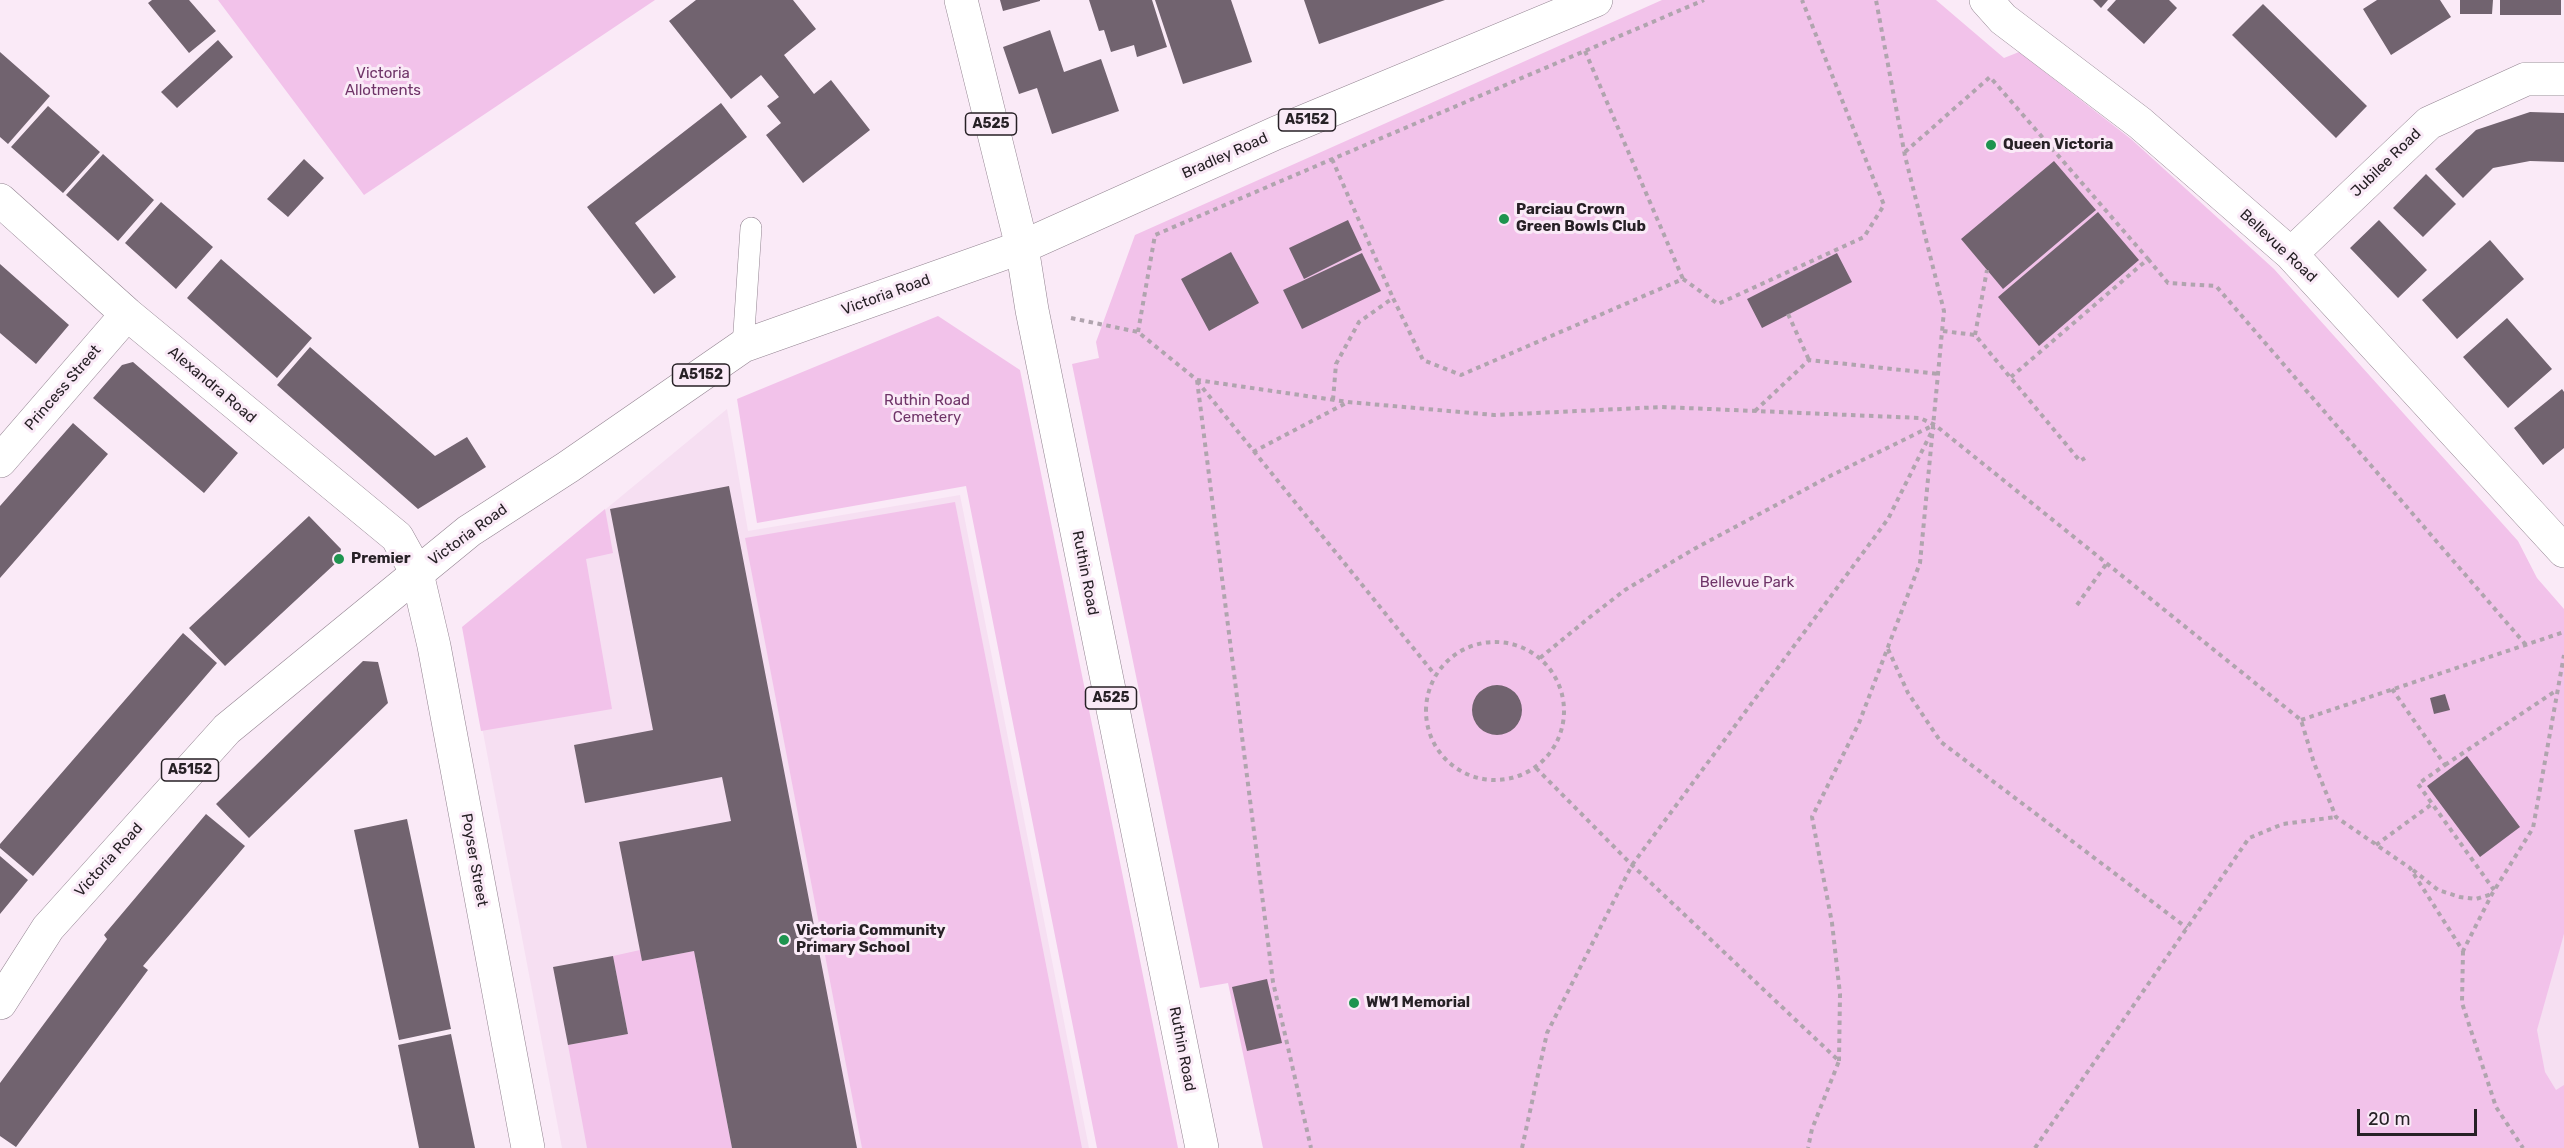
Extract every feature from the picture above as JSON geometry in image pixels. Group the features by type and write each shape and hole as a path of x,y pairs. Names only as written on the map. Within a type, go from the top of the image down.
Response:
{"main road":[{"name":"Ruthin Road","path":"961,0 1022,247 1032,310 1202,1148"},
{"name":"Bradley Road","path":"1022,247 1276,133 1596,0"},
{"name":"Bellevue Road","path":"1986,0 2003,19 2140,123 2291,254 2564,552"},
{"name":"Jubilee Road","path":"2291,254 2428,123 2526,80 2564,79"},
{"name":"Alexandra Road","path":"0,200 127,314 397,537 417,573"},
{"name":"Victoria Road","path":"0,1003 48,928 227,729 469,531 743,346 1022,247"},
{"name":"Princess Street","path":"0,461 127,314"},
{"name":"Poyser Street","path":"417,573 434,646 528,1148"}],"lane":[{"path":"743,346 752,228"}],"path":[{"path":"1138,332 1155,235 1704,0"},
{"path":"1585,51 1683,279 1718,304 1864,237 1884,205 1802,0"},
{"path":"1808,1148 1812,1129 1839,1061 1840,994 1832,923 1812,817 1858,723 1920,563 1943,331 1944,311 1904,153 1876,0"},
{"path":"1904,153 1990,77 2168,283 2216,286 2526,645"},
{"path":"1332,159 1423,360 1461,375 1683,279"},
{"path":"2011,377 2148,259"},
{"path":"1975,335 1987,270"},
{"path":"1333,400 1336,364 1359,322 1393,298"},
{"path":"1032,310 1138,332 1197,381 1435,675"},
{"path":"1788,315 1809,360"},
{"path":"1943,331 1975,335 2080,461 2085,458"},
{"path":"1754,412 1809,360 1939,374"},
{"path":"1197,381 1347,402 1494,416 1662,407 1920,418 1935,425 2301,720 2314,763 2336,817 2438,890 2476,899 2493,892"},
{"path":"1197,381 1273,982 1311,1148"},
{"path":"1253,452 1347,402"},
{"path":"1540,658 1625,590 1684,555 1832,476 1935,425"},
{"path":"1522,1148 1547,1033 1632,865 1888,519 1935,425"},
{"path":"2077,604 2107,563"},
{"path":"2301,720 2564,632"},
{"path":"1496,641 1520,646 1540,658 1554,674 1562,694 1564,714 1561,735 1551,754 1536,768 1514,779 1491,781 1467,776 1448,763 1432,744 1425,721 1426,697 1435,675 1450,657 1472,645 1496,641"},
{"path":"1887,649 1908,693 1941,742 2187,928"},
{"path":"2523,1148 2496,1107 2462,1003 2463,951 2493,892 2533,828 2564,656"},
{"path":"2392,689 2445,765"},
{"path":"2493,892 2418,784 2558,690"},
{"path":"1536,768 1632,865 1839,1061"},
{"path":"2376,845 2432,804"},
{"path":"2035,1148 2249,838 2283,824 2336,817"},
{"path":"2410,868 2463,951"}],"shaded area":[{"name":"Victoria Community Primary School","path":"727,409 748,531 960,495 1089,1148 562,1148 463,627"},
{"path":"2564,935 2564,1111 2518,1020"}],"green space":[{"name":"Victoria Allotments","path":"218,0 655,0 364,195"},
{"name":"Bellevue Park","path":"1662,0 1936,0 2004,58 2019,52 2131,139 2274,269 2518,541 2537,578 2564,609 2564,934 2537,1030 2545,1072 2556,1090 2564,1085 2564,1148 1263,1148 1228,983 1200,988 1072,364 1099,358 1096,342 1135,235"},
{"name":"Ruthin Road Cemetery","path":"938,316 1020,370 1178,1148 1097,1148 966,486 757,523 737,399"},
{"path":"955,502 1082,1148 862,1148 745,538"},
{"path":"605,509 613,553 586,559 612,709 481,731 462,627"},
{"path":"640,950 642,961 694,951 732,1148 587,1148 568,1045 628,1034 613,956"}],"building":[{"path":"152,0 189,0 216,31 189,53 148,3"},
{"path":"696,0 793,0 816,29 784,55 814,94 831,80 870,130 803,183 766,135 781,123 767,106 779,97 761,75 731,99 669,21"},
{"path":"1000,0 1040,0 1040,1 1003,11"},
{"path":"1089,0 1152,0 1167,47 1137,57 1134,45 1111,52 1104,30 1099,31"},
{"path":"1155,0 1231,0 1252,62 1183,84"},
{"path":"1304,0 1445,0 1319,44"},
{"path":"2093,0 2108,0 2101,8"},
{"path":"2116,0 2169,0 2177,8 2144,44 2107,10"},
{"path":"2377,0 2440,0 2451,17 2391,55 2363,9"},
{"path":"2460,0 2493,0 2492,14 2460,14"},
{"path":"2500,0 2561,0 2561,15 2500,15"},
{"path":"2263,4 2367,106 2336,138 2232,35"},
{"path":"1050,30 1064,72 1101,59 1119,111 1052,134 1037,88 1019,94 1003,47"},
{"path":"218,40 233,57 177,108 161,92"},
{"path":"0,52 50,96 8,144 0,137"},
{"path":"721,103 747,137 635,223 676,277 654,294 587,207"},
{"path":"48,106 100,152 63,193 11,147"},
{"path":"2530,112 2564,113 2564,162 2530,161 2493,168 2463,198 2435,169 2476,130"},
{"path":"103,154 154,200 118,241 66,195"},
{"path":"304,159 324,178 288,217 267,199"},
{"path":"2054,161 2096,210 2003,289 1961,239"},
{"path":"2426,174 2456,204 2423,237 2393,208"},
{"path":"161,202 213,247 176,289 125,243"},
{"path":"2098,212 2139,260 2039,346 1998,297"},
{"path":"1348,220 1362,250 1304,279 1289,248"},
{"path":"2379,220 2427,270 2398,298 2350,248"},
{"path":"2490,240 2524,279 2457,339 2422,300"},
{"path":"1231,252 1259,303 1209,331 1181,279"},
{"path":"1362,253 1381,291 1302,329 1283,290"},
{"path":"1837,253 1852,282 1762,328 1747,299"},
{"path":"221,259 312,338 277,378 187,298"},
{"path":"0,264 69,325 36,364 0,333"},
{"path":"2507,318 2552,369 2508,408 2463,357"},
{"path":"310,347 435,456 467,437 486,467 418,509 277,385"},
{"path":"133,362 238,453 204,493 93,398 122,365"},
{"path":"2562,389 2564,392 2564,448 2543,465 2514,428"},
{"path":"73,423 108,454 0,578 0,506"},
{"path":"729,486 857,1148 732,1148 694,951 642,961 619,842 731,821 722,777 585,803 574,745 653,730 610,509"},
{"path":"309,516 341,549 338,561 225,666 189,628"},
{"path":"183,633 217,663 33,876 0,848 0,844"},
{"path":"363,661 378,662 388,703 249,838 216,804"},
{"path":"1502,685 1515,692 1521,700 1521,720 1515,728 1507,734 1492,735 1479,728 1473,720 1472,705 1479,692 1487,686"},
{"path":"2445,694 2450,710 2434,714 2430,698"},
{"path":"2467,756 2520,827 2480,857 2427,786"},
{"path":"206,814 245,846 143,966 148,970 16,1147 0,1136 0,1083 107,939 104,935"},
{"path":"407,819 451,1029 399,1040 354,830"},
{"path":"0,856 28,880 0,914"},
{"path":"613,956 628,1034 568,1045 553,967"},
{"path":"1267,979 1282,1043 1247,1051 1232,987"},
{"path":"451,1034 475,1148 419,1148 398,1045"}],"place":[{"name":"Queen Victoria","path":"1991,145"},
{"name":"Parciau Crown Green Bowls Club","path":"1504,219"},
{"name":"Premier","path":"339,559"},
{"name":"Victoria Community Primary School","path":"784,940"},
{"name":"WW1 Memorial","path":"1354,1003"}]}
